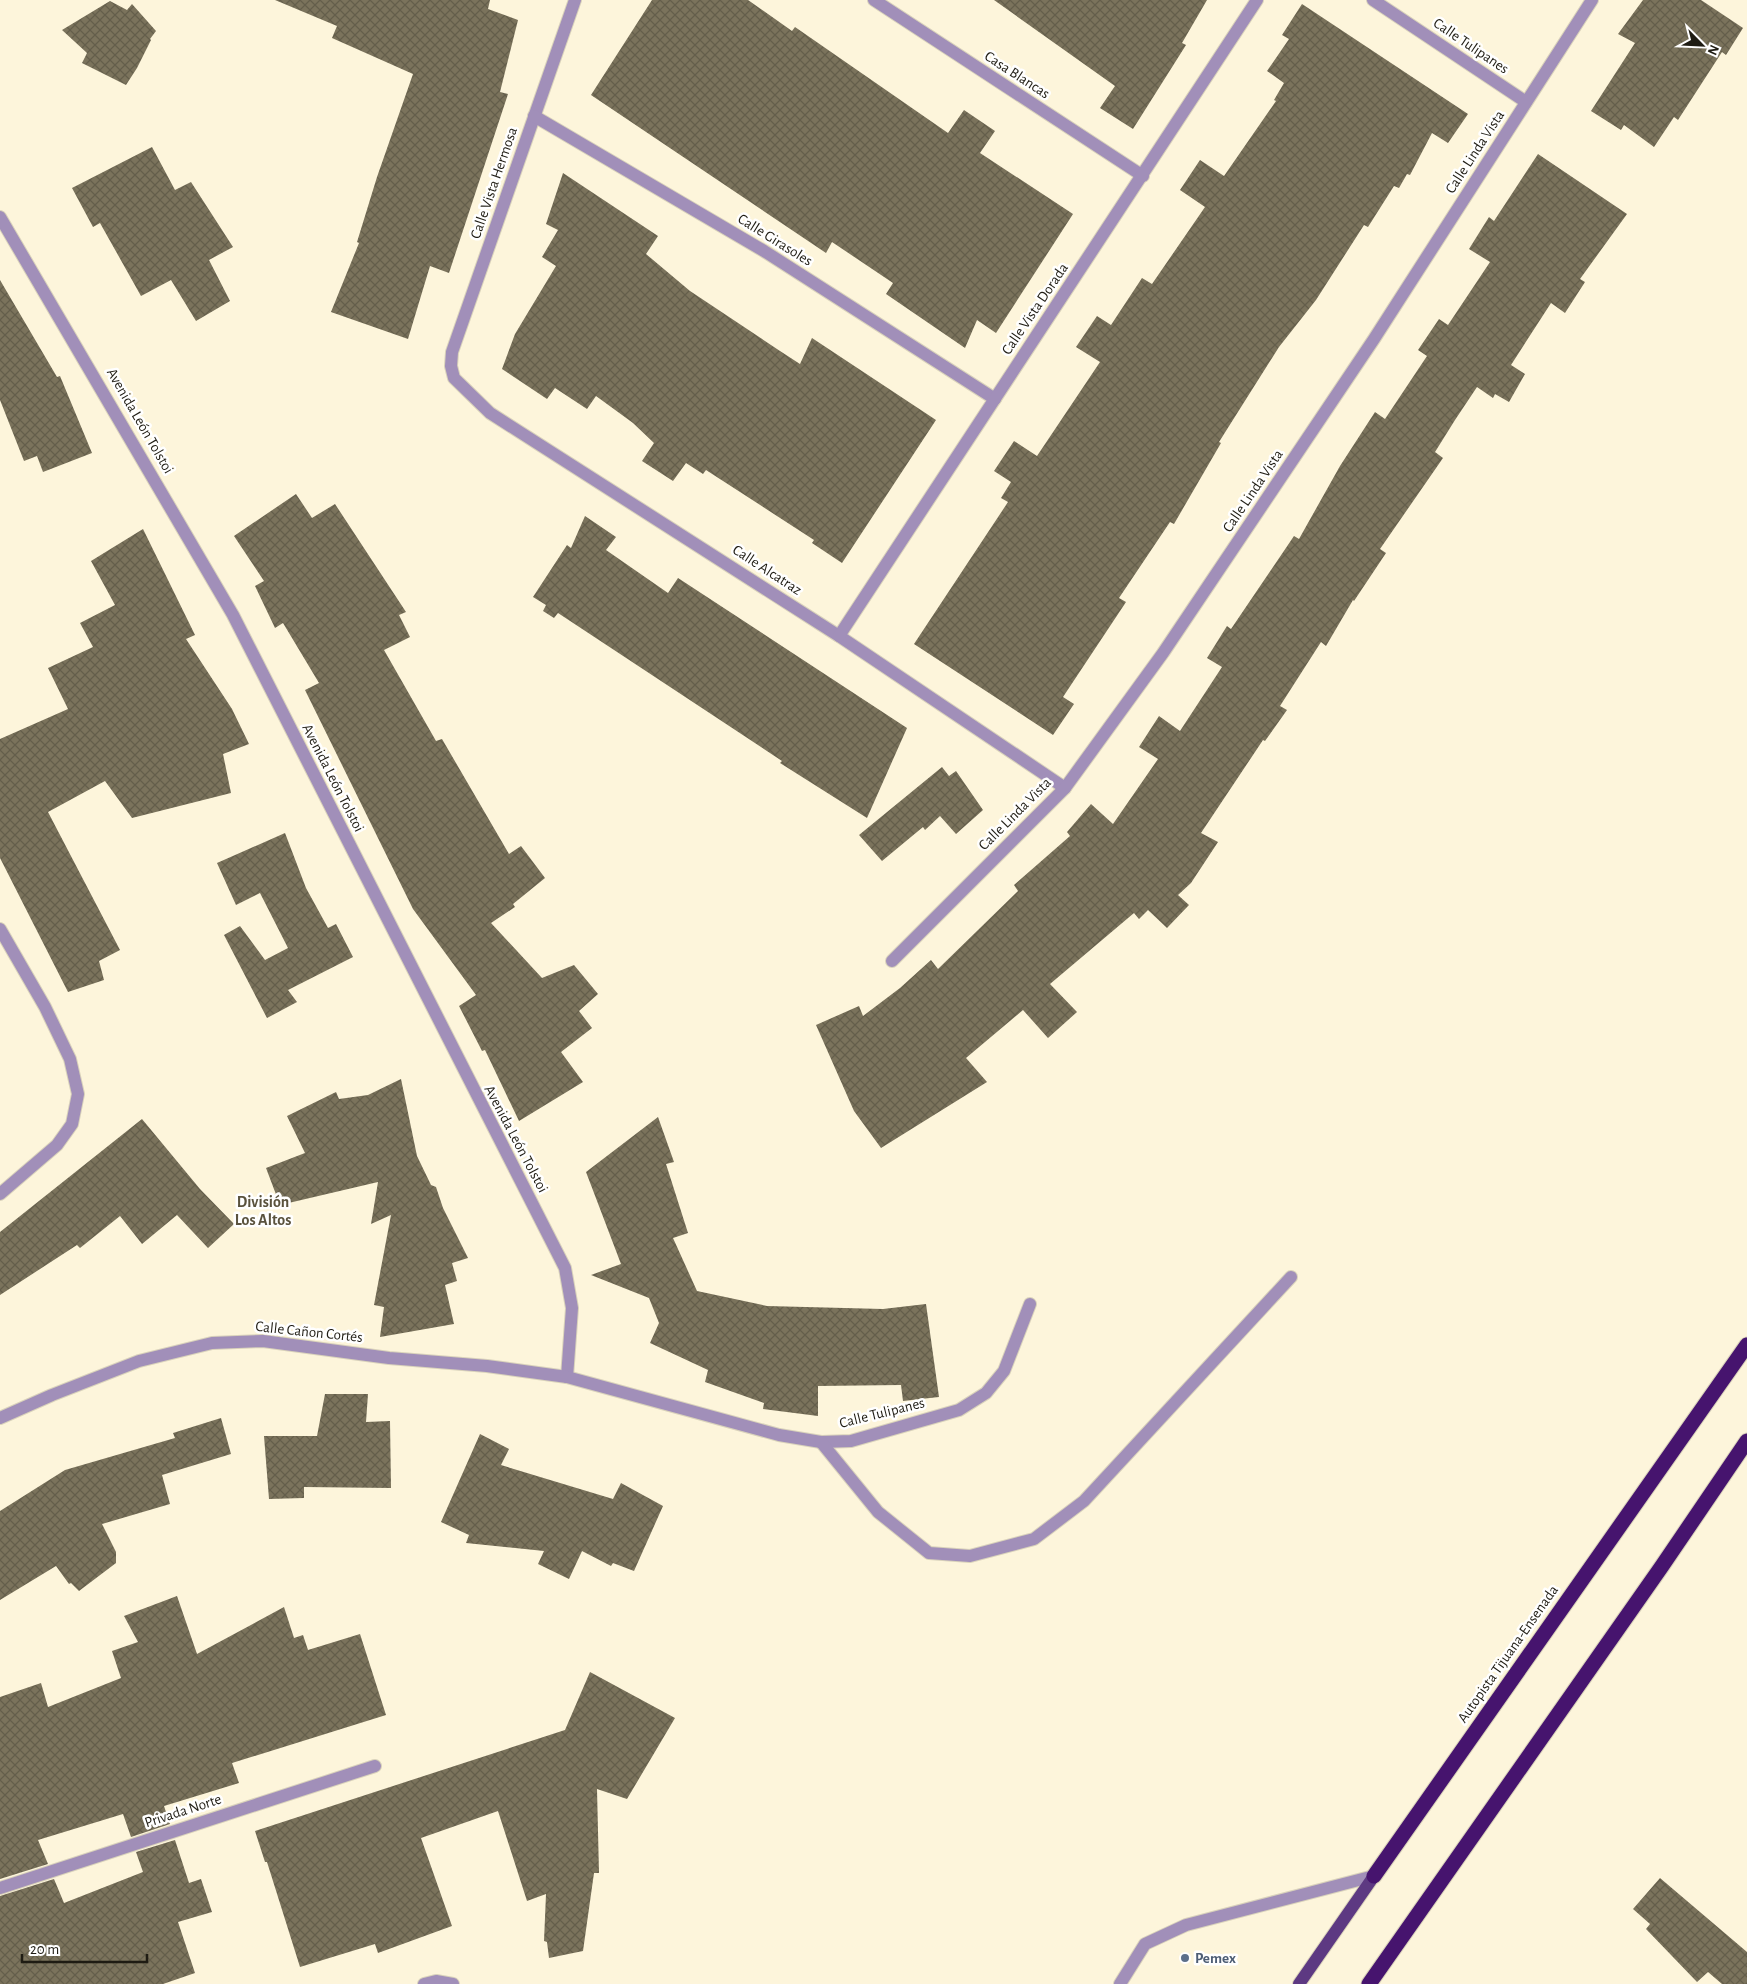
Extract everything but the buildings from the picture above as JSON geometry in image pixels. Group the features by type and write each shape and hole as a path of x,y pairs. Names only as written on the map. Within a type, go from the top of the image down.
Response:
{"highway":[{"name":"Autopista Tijuana-Ensenada","path":"1374,1876 1747,1345"},
{"path":"1369,1984 1662,1566 1747,1441"}],"main road":[{"name":"Autopista Tijuana-Ensenada","path":"1299,1984 1374,1876"}],"street":[{"name":"Calle Vista Hermosa","path":"454,378 451,366 452,352 575,0"},
{"name":"Casa Blancas","path":"874,0 1143,176"},
{"name":"Calle Vista Dorada","path":"839,636 1257,0"},
{"name":"Calle Tulipanes","path":"1373,0 1526,102"},
{"name":"Calle Linda Vista","path":"892,962 1065,788 1186,620 1374,339 1592,0"},
{"name":"Calle Girasoles","path":"534,116 764,251 995,399"},
{"name":"Avenida León Tolstoi","path":"0,217 233,614 564,1268 572,1308 567,1377"},
{"name":"Calle Alcatraz","path":"454,378 490,413 839,636 1065,788"},
{"path":"0,929 45,1007 70,1058 78,1094 72,1124 57,1145 0,1194"},
{"path":"821,1442 878,1512 929,1554 970,1556 1034,1540 1084,1500 1291,1277"},
{"name":"Calle Tulipanes","path":"567,1377 779,1435 821,1442 851,1441 960,1410 986,1394 1004,1372 1030,1304"},
{"name":"Calle Cañon Cortés","path":"0,1418 52,1395 139,1361 212,1343 263,1341 389,1358 486,1366 567,1377"},
{"name":"Privada Norte","path":"0,1888 376,1766"},
{"path":"1120,1984 1145,1944 1186,1925 1374,1876"},
{"path":"424,1984 436,1981 449,1983"}],"place":[{"name":"Pemex","path":"1185,1958"}],"district":[{"name":"División Los Altos","path":"263,1211"}]}
